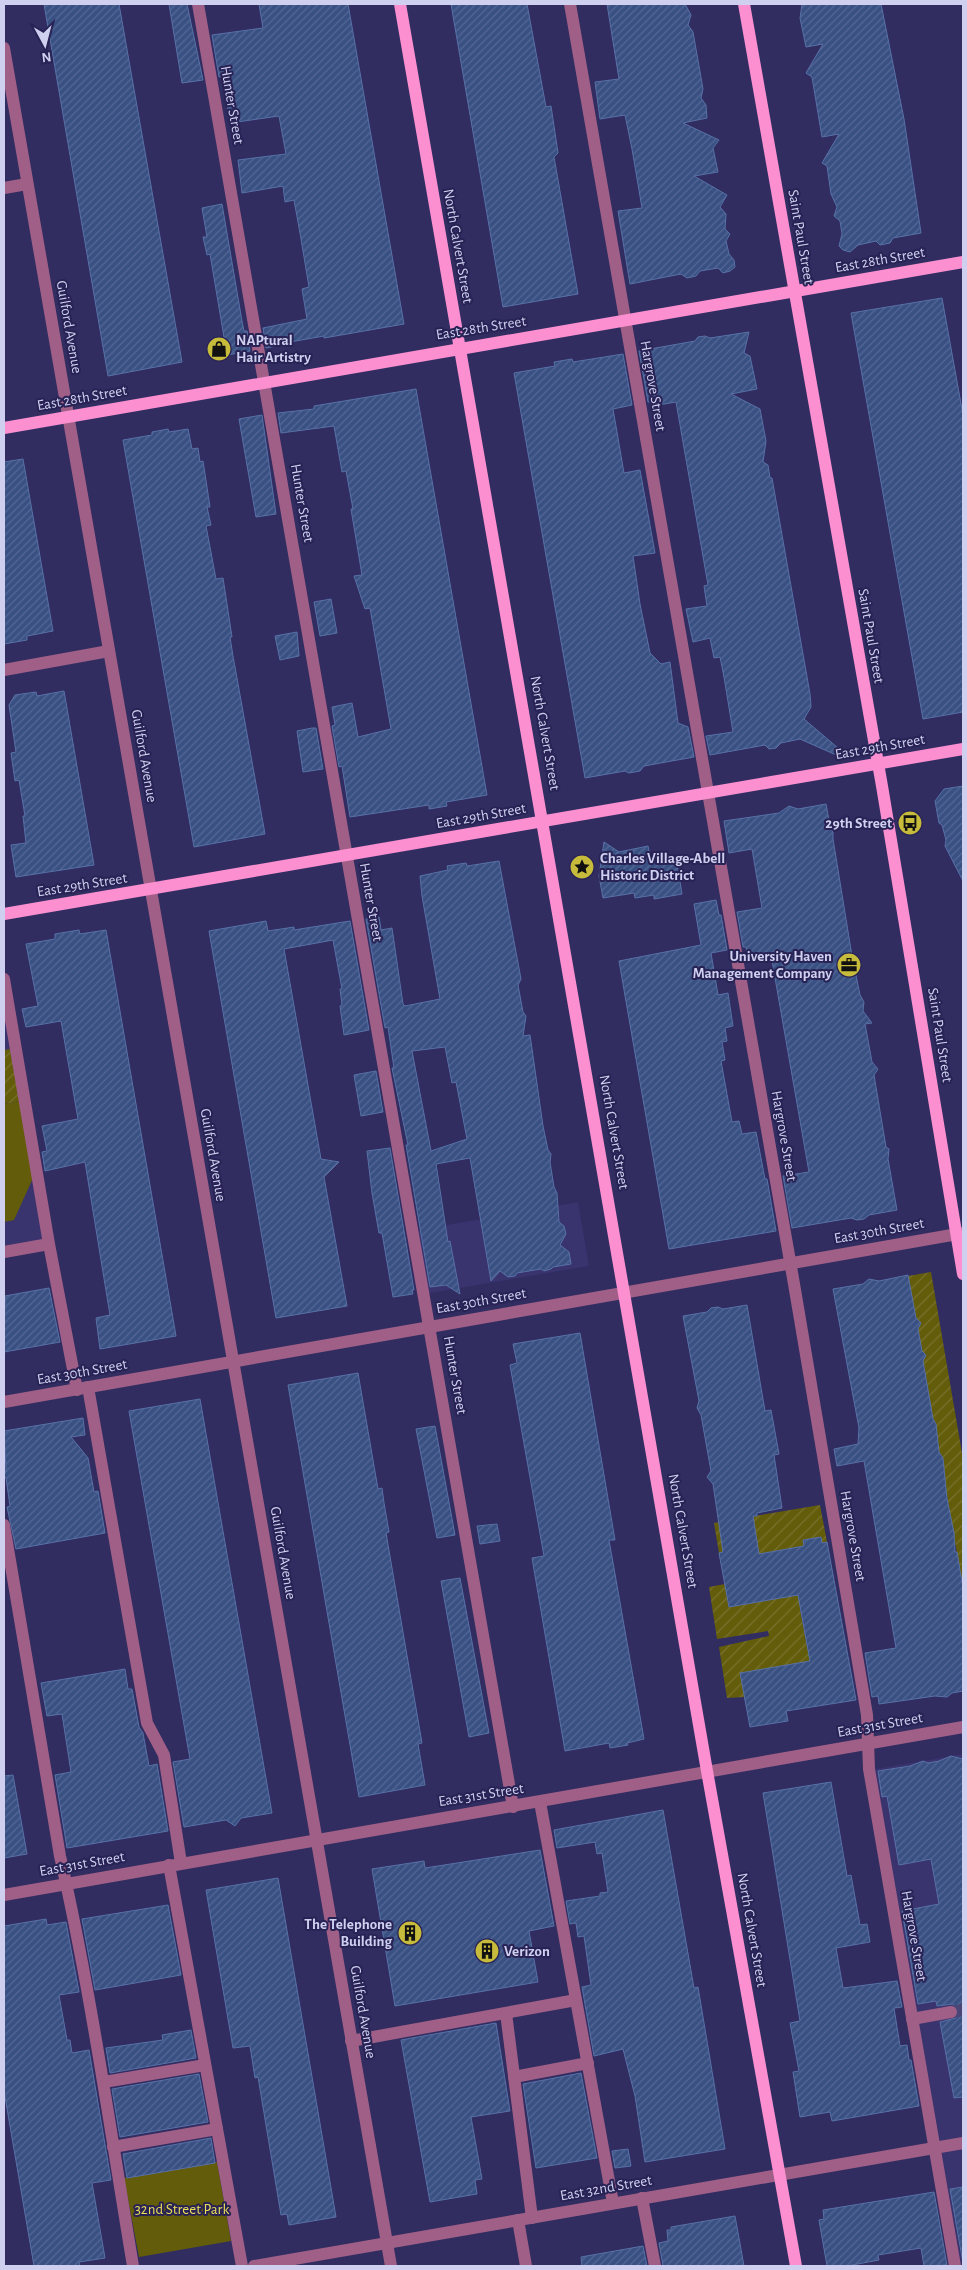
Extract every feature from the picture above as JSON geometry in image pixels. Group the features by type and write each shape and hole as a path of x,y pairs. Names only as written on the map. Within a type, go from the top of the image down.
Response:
{"main road":[{"name":"North Calvert Street","path":"400,4 796,2266"},
{"name":"Saint Paul Street","path":"744,4 960,1234 963,1274"},
{"name":"East 28th Street","path":"4,428 963,262"},
{"name":"East 29th Street","path":"4,914 963,749"}],"street":[{"name":"Hunter Street","path":"198,4 513,1807"},
{"name":"Hargrove Street","path":"570,4 791,1263 867,1715 869,1769 955,2266"},
{"name":"Guilford Avenue","path":"4,48 391,2266"},
{"path":"4,188 27,184"},
{"path":"4,670 109,651"},
{"path":"4,979 49,1244 82,1389 147,1723 164,1754 175,1864 205,2065 242,2266"},
{"name":"East 30th Street","path":"4,1402 960,1234"},
{"path":"4,1252 49,1244"},
{"path":"4,1525 66,1883 104,2082 133,2266"},
{"name":"East 31st Street","path":"4,1895 963,1727"},
{"path":"540,1802 612,2203"},
{"path":"351,2042 576,2000"},
{"path":"912,2019 951,2012"},
{"path":"506,2014 532,2218"},
{"path":"514,2077 588,2063"},
{"path":"104,2082 205,2065"},
{"path":"113,2147 217,2128"},
{"name":"East 32nd Street","path":"254,2266 963,2143"},
{"path":"642,2198 654,2266"},
{"path":"518,2220 526,2266"}],"shaded area":[{"path":"4,1012 43,1241 4,1248"},
{"path":"578,1202 589,1266 424,1294 413,1231"},
{"path":"963,1754 963,2266 954,2266 870,1770"}],"green space":[{"path":"10,1049 21,1101 4,1104 4,1050"},
{"path":"21,1101 33,1178 14,1220 4,1222 4,1104"},
{"path":"931,1272 963,1459 963,1588 942,1467 943,1458 939,1452 935,1430 936,1424 933,1419 923,1361 924,1355 921,1351 908,1276"},
{"path":"820,1505 827,1542 822,1543 820,1537 803,1540 804,1546 759,1554 757,1546 719,1553 714,1523"},
{"path":"817,1581 800,1609 807,1646 812,1646 824,1654 745,1697 727,1698 719,1647 769,1636 768,1631 717,1639 709,1587 725,1584 729,1607 768,1600"},
{"name":"32nd Street Park","path":"217,2162 231,2241 139,2257 124,2178"}],"building":[{"path":"44,4 119,4 182,362 108,376"},
{"path":"169,4 187,4 203,80 182,83"},
{"path":"259,4 348,4 404,324 324,338 324,336 266,348 263,328 307,319 302,289 309,287 300,233 294,200 285,202 283,186 242,193 238,160 286,154 279,116 230,123 223,76 219,77 212,35 263,28"},
{"path":"451,4 527,4 546,107 551,106 558,153 554,157 578,294 503,307"},
{"path":"607,4 685,4 691,15 688,25 693,32 703,89 701,98 706,105 707,118 683,123 719,140 713,148 718,172 694,176 727,195 720,207 726,214 725,229 730,234 726,241 735,267 730,271 723,273 718,268 700,271 696,276 687,278 681,274 630,284 618,211 642,208 632,149 625,115 600,119 595,82 619,79"},
{"path":"802,4 881,4 904,119 921,233 893,238 890,243 880,245 876,241 858,245 850,252 843,250 839,246 842,234 840,221 834,216 837,207 831,194 827,166 822,163 839,134 822,137 812,77 806,73 823,44 806,47 800,18"},
{"path":"222,204 242,321 244,331 247,331 250,351 227,355 210,254 207,255 203,237 207,237 202,208"},
{"path":"942,298 963,415 963,712 923,719 851,313"},
{"path":"749,332 744,353 750,356 757,389 731,394 760,409 766,441 763,462 768,465 770,478 772,478 810,694 811,707 804,719 845,754 843,758 800,739 781,743 776,748 769,749 765,745 710,755 706,736 733,732 720,657 714,658 710,638 693,642 686,609 707,606 704,586 708,585 676,402 652,406 651,402 648,402 639,351 695,341 698,337 705,336 710,338"},
{"path":"623,354 632,405 613,409 624,473 640,470 655,553 633,556 640,604 650,653 661,664 670,662 678,723 688,727 694,757 644,766 640,771 629,773 625,771 585,778 514,373 555,366 554,362 572,359 573,362"},
{"path":"416,389 487,795 446,802 447,806 429,809 429,805 350,817 342,766 339,767 332,726 335,725 332,707 352,703 358,737 391,729 370,608 365,609 354,576 362,575 351,509 353,509 346,471 342,472 334,426 281,433 278,413 314,409 314,406"},
{"path":"262,415 276,514 256,517 239,419"},
{"path":"168,429 169,432 188,429 192,449 198,448 200,462 203,461 210,507 207,507 211,525 206,526 216,579 223,578 233,656 265,834 194,847 123,440 152,435 152,432"},
{"path":"23,459 53,631 27,636 27,640 4,644 4,462"},
{"path":"331,599 337,633 320,636 314,602"},
{"path":"297,632 299,656 280,660 275,636"},
{"path":"64,691 94,865 16,877 11,845 26,843 23,816 25,816 19,780 15,781 11,753 16,752 9,705 15,695 36,692 37,696"},
{"path":"316,728 323,769 303,772 297,731"},
{"path":"963,786 963,881 945,846 946,840 942,825 939,823 935,801 944,789"},
{"path":"826,804 833,832 852,956 860,995 864,1002 863,1011 872,1023 865,1024 872,1062 878,1069 874,1075 886,1147 889,1149 888,1159 897,1210 869,1215 864,1219 857,1220 851,1218 792,1228 783,1176 809,1172 771,955 748,959 746,947 743,947 737,912 762,908 752,849 729,853 724,821 779,813 789,806 798,809"},
{"path":"604,842 619,852 648,846 651,861 676,857 682,894 654,899 654,895 635,898 634,893 603,898 599,876"},
{"path":"499,861 521,979 518,985 523,1012 526,1016 523,1036 530,1035 543,1126 548,1150 551,1154 550,1162 554,1187 557,1193 559,1222 564,1226 566,1234 560,1245 569,1252 571,1264 553,1267 544,1271 541,1269 517,1273 515,1276 508,1277 500,1271 491,1281 470,1158 436,1164 448,1242 450,1241 460,1294 446,1285 430,1287 406,1145 408,1145 392,1068 394,1068 388,1027 385,1028 366,919 379,917 381,930 392,928 403,1004 405,1006 440,999 420,876 448,870 447,866 466,863 467,866","holes":["445,1047 452,1083 456,1082 467,1139 431,1151 412,1051"]},
{"path":"716,900 719,915 721,915 727,950 711,953 718,995 728,993 733,1026 725,1028 727,1041 722,1042 725,1060 721,1061 732,1122 739,1121 742,1134 756,1132 776,1231 669,1249 619,961 701,945 694,904"},
{"path":"266,921 268,931 294,927 294,930 350,921 369,1030 344,1035 340,1006 342,1005 340,989 342,989 333,940 284,949 321,1159 339,1162 324,1177 347,1306 276,1318 209,931"},
{"path":"79,930 80,934 106,930 176,1336 100,1349 96,1318 110,1315 85,1162 45,1171 42,1152 47,1151 42,1126 78,1119 61,1021 26,1027 22,1009 38,1006 26,944 55,939 55,934"},
{"path":"376,1071 383,1112 361,1116 354,1075"},
{"path":"390,1148 414,1290 412,1290 413,1294 393,1297 382,1233 379,1233 367,1151"},
{"path":"908,1275 916,1318 921,1323 918,1329 922,1351 926,1355 923,1361 933,1419 936,1424 939,1452 943,1458 955,1552 957,1552 963,1588 963,1691 952,1693 947,1697 935,1696 879,1704 878,1696 872,1697 865,1653 896,1648 864,1461 837,1466 834,1449 858,1444 859,1428 833,1289 863,1284 869,1279 879,1281"},
{"path":"49,1288 60,1342 4,1352 5,1296"},
{"path":"747,1305 765,1411 771,1410 779,1454 774,1455 782,1508 757,1513 757,1516 753,1516 759,1554 804,1546 803,1540 821,1537 822,1543 827,1542 856,1700 786,1711 788,1721 750,1727 740,1673 810,1661 798,1595 729,1607 719,1553 723,1552 713,1484 707,1477 711,1471 701,1415 697,1408 699,1401 683,1316 707,1312 711,1308 718,1307 723,1309"},
{"path":"580,1333 615,1540 609,1540 644,1739 627,1743 628,1745 610,1748 609,1743 565,1751 532,1558 544,1556 510,1365 517,1363 513,1344"},
{"path":"358,1373 378,1489 382,1488 389,1532 386,1533 422,1743 418,1744 425,1785 359,1797 288,1385"},
{"path":"200,1399 272,1813 241,1818 235,1826 226,1820 184,1827 173,1762 190,1759 129,1411"},
{"path":"83,1418 85,1435 71,1437 88,1458 94,1492 98,1491 105,1533 16,1549 7,1507 10,1506 6,1478 4,1476 6,1470 4,1431"},
{"path":"435,1426 455,1535 437,1538 416,1429"},
{"path":"497,1524 500,1541 480,1544 477,1526"},
{"path":"460,1578 489,1733 469,1737 441,1581"},
{"path":"125,1669 128,1689 132,1689 139,1727 143,1733 149,1766 157,1764 168,1831 67,1848 55,1775 71,1772 62,1714 47,1716 41,1683"},
{"path":"951,1756 963,1759 963,2097 954,2098 940,2022 956,2018 959,2010 953,2004 937,2006 936,2001 918,2004 902,1911 939,1904 931,1859 899,1865 887,1796 882,1797 878,1771 910,1766 923,1761 928,1763 939,1761"},
{"path":"13,1775 27,1854 4,1858 4,1776"},
{"path":"831,1782 847,1876 851,1875 860,1925 867,1924 870,1942 836,1948 843,1988 897,1981 902,2007 894,2008 900,2046 907,2045 919,2106 832,2121 830,2112 800,2117 793,2072 799,2071 790,2023 800,2021 763,1793"},
{"path":"663,1810 694,1988 698,1987 725,2149 645,2162 635,2096 623,2049 594,2056 582,1987 591,1985 584,1936 578,1937 576,1923 570,1924 566,1901 600,1896 600,1893 608,1892 602,1853 597,1854 595,1842 557,1848 554,1830"},
{"path":"540,1850 554,1926 529,1931 538,1982 395,2006 372,1869 424,1861 425,1868"},
{"path":"278,1878 336,2217 289,2225 287,2214 281,2215 258,2077 255,2078 250,2046 233,2048 206,1890"},
{"path":"168,1905 181,1975 95,1990 82,1919"},
{"path":"46,1919 47,1925 66,1922 79,1992 59,1995 67,2040 70,2040 72,2053 89,2050 111,2180 92,2183 105,2258 79,2262 80,2266 34,2266 4,2091 4,1926"},
{"path":"496,2023 510,2111 471,2117 482,2179 475,2180 477,2194 430,2202 401,2040"},
{"path":"191,2030 196,2058 110,2073 106,2048 163,2040 162,2035"},
{"path":"581,2073 597,2158 536,2168 523,2084"},
{"path":"199,2074 208,2122 120,2137 112,2089"},
{"path":"211,2138 215,2163 127,2178 123,2154"},
{"path":"628,2149 631,2166 615,2168 612,2151"},
{"path":"963,2187 963,2263 950,2189"},
{"path":"934,2192 947,2265 924,2266 921,2248 878,2255 879,2260 847,2266 827,2266 819,2220 824,2219 823,2210"},
{"path":"735,2216 744,2266 663,2266 659,2243 668,2241 667,2230 671,2230 671,2227"},
{"path":"643,2246 647,2266 582,2266 581,2257"}],"tunnel":[{"path":"951,2012 963,2010"}],"place":[{"name":"NAPtural Hair Artistry","path":"219,349"},
{"name":"29th Street","path":"910,823"},
{"name":"Charles Village-Abell Historic District","path":"582,867"},
{"name":"University Haven Management Company","path":"849,965"},
{"name":"The Telephone Building","path":"410,1933"},
{"name":"Verizon","path":"487,1951"}]}
